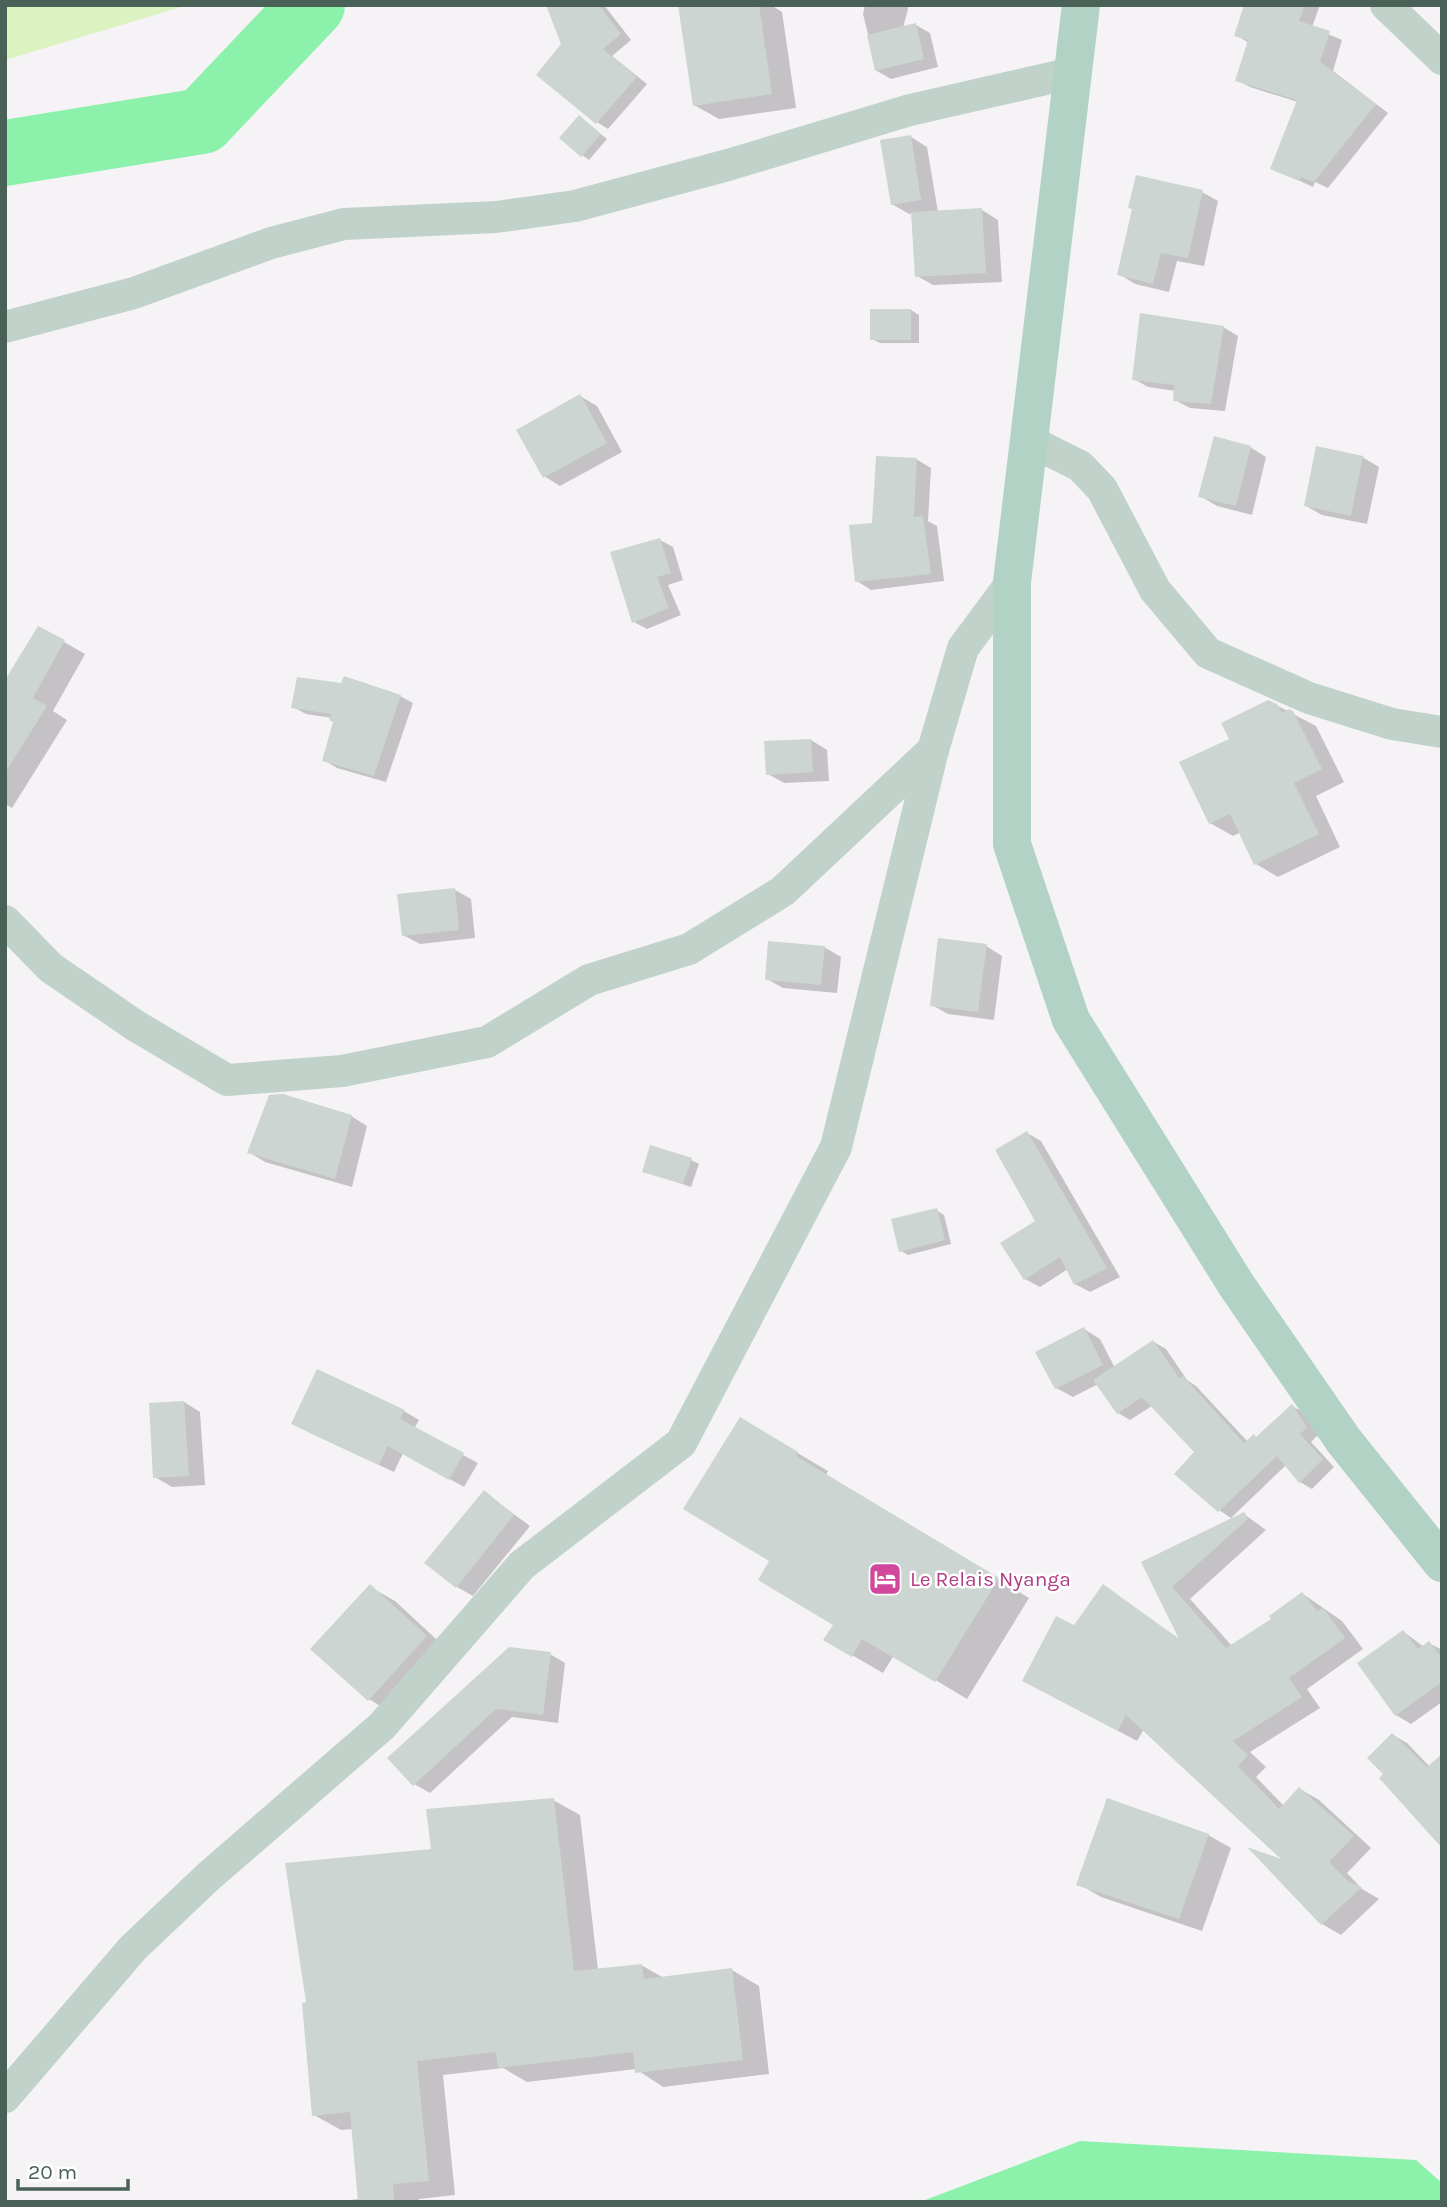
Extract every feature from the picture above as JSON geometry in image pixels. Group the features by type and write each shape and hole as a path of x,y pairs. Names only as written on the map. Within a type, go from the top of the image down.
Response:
{"main road":[{"path":"1082,5 1012,582 1012,844 1071,1020 1237,1286 1344,1441 1442,1563"}],"street":[{"path":"1386,5 1442,59"},
{"path":"5,327 134,293 271,243 344,223 496,217 575,206 728,165 910,110 1072,73"},
{"path":"1030,441 1080,466 1102,489 1155,590 1208,653 1309,698 1392,724 1442,732"},
{"path":"5,2097 132,1948 209,1876 382,1726 522,1565 681,1443 836,1147 933,750 962,648 1012,582"},
{"path":"5,921 51,968 136,1027 227,1080 342,1070 487,1042 589,980 689,949 783,891 933,750"}],"shaded area":[{"path":"5,5 188,5 5,60"},
{"path":"1080,2141 1416,2160 1442,2183 1442,2202 920,2202"}],"building":[{"path":"546,5 599,5 621,34 603,49 637,77 596,124 536,75 561,44"},
{"path":"678,5 759,5 772,94 693,106"},
{"path":"1244,5 1305,5 1299,21 1330,31 1320,62 1376,104 1314,182 1301,177 1299,181 1270,169 1297,100 1235,81 1248,40 1234,36"},
{"path":"916,23 924,59 875,71 867,35"},
{"path":"579,115 601,134 581,157 559,138"},
{"path":"911,135 921,200 891,205 880,140"},
{"path":"1136,175 1203,190 1188,258 1161,253 1153,284 1117,275 1132,209 1128,208"},
{"path":"982,208 986,273 915,277 911,212"},
{"path":"870,309 911,309 911,340 870,340"},
{"path":"1140,313 1224,326 1211,404 1173,401 1174,385 1132,380"},
{"path":"580,394 607,443 543,478 516,430"},
{"path":"1214,436 1251,446 1236,506 1198,497"},
{"path":"1316,446 1363,456 1351,516 1304,506"},
{"path":"876,456 917,458 914,517 923,516 931,574 855,582 849,525 872,523"},
{"path":"660,538 671,573 657,577 669,608 632,623 610,552"},
{"path":"38,626 65,640 33,698 47,706 5,773 5,680"},
{"path":"344,676 401,695 374,776 322,761 333,722 329,720 331,714 291,708 297,677 341,683"},
{"path":"1268,700 1277,704 1282,713 1289,709 1293,711 1322,769 1294,783 1319,834 1254,865 1230,814 1209,824 1179,762 1229,739 1221,723"},
{"path":"811,739 813,772 766,775 764,741"},
{"path":"455,888 459,930 402,936 397,894"},
{"path":"938,938 987,944 978,1012 930,1006"},
{"path":"768,941 825,946 821,985 765,980"},
{"path":"283,1094 352,1115 335,1179 247,1153 269,1095"},
{"path":"1027,1131 1107,1268 1074,1285 1060,1257 1024,1280 1000,1243 1035,1221 995,1150"},
{"path":"650,1145 692,1158 683,1184 642,1172"},
{"path":"937,1208 945,1240 899,1252 891,1219"},
{"path":"1084,1327 1103,1365 1055,1389 1035,1352"},
{"path":"1153,1340 1180,1379 1183,1376 1244,1443 1254,1434 1256,1437 1292,1404 1307,1427 1300,1434 1323,1459 1299,1483 1277,1456 1218,1512 1174,1474 1194,1452 1142,1397 1117,1414 1093,1380"},
{"path":"317,1369 405,1410 400,1419 464,1453 449,1480 388,1446 379,1465 291,1424"},
{"path":"184,1401 189,1476 153,1478 149,1403"},
{"path":"740,1417 798,1452 796,1456 999,1578 935,1682 862,1639 852,1657 823,1640 833,1625 758,1580 769,1561 683,1509"},
{"path":"484,1490 514,1515 456,1588 424,1563"},
{"path":"1244,1512 1248,1519 1172,1587 1226,1648 1271,1619 1269,1616 1302,1592 1317,1611 1323,1608 1345,1638 1289,1678 1302,1697 1233,1741 1248,1755 1238,1766 1279,1809 1299,1787 1354,1836 1329,1862 1349,1882 1362,1887 1321,1925 1247,1847 1281,1859 1126,1715 1118,1731 1022,1681 1056,1616 1074,1625 1103,1584 1179,1639 1141,1562"},
{"path":"370,1584 427,1636 368,1701 310,1649"},
{"path":"1403,1630 1418,1649 1429,1641 1442,1658 1442,1682 1395,1716 1357,1663"},
{"path":"509,1647 551,1652 543,1715 496,1709 413,1786 387,1758"},
{"path":"1392,1733 1427,1767 1442,1754 1442,1848 1379,1778 1383,1774 1367,1758"},
{"path":"554,1798 574,1971 642,1964 644,1979 732,1968 743,2060 635,2073 633,2052 498,2068 496,2052 417,2061 429,2181 393,2184 394,2202 358,2202 350,2112 312,2116 302,2003 306,2002 285,1863 431,1849 426,1809"},
{"path":"1107,1798 1209,1834 1179,1919 1076,1885"}],"waterway":[{"path":"5,153 202,121 312,5"}],"place":[{"name":"Le Relais Nyanga","path":"885,1579"}]}
